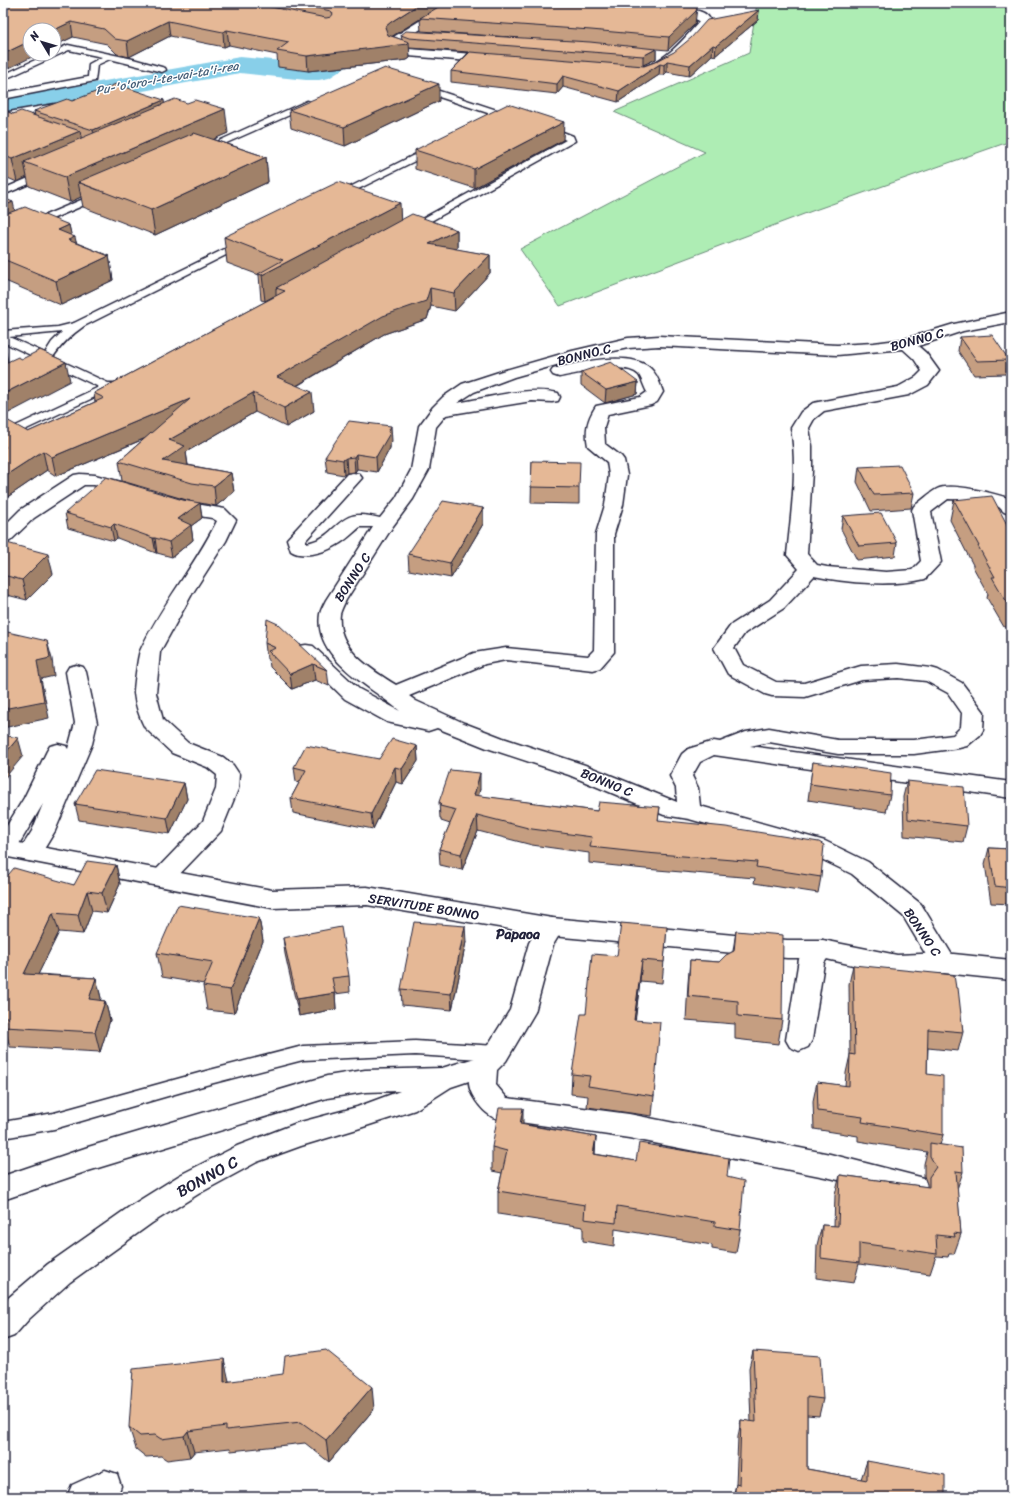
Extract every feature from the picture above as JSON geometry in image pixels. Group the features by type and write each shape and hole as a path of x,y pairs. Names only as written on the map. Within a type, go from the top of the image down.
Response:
{"street":[{"path":"460,7 638,7 697,14 704,18 705,22 698,31 670,56 652,69 643,71 408,52 393,47 393,43 441,12 460,7"},
{"path":"404,35 420,37"},
{"path":"657,54 670,56"},
{"name":"BONNO C","path":"944,962 912,910 860,868 816,846 689,811 672,809 577,770 495,743 456,728 408,706 394,694 356,668 338,648 330,629 330,613 336,600 385,524 404,499 420,470 428,426 439,411 449,401 468,388 578,354 628,343 659,341 837,350 874,348 907,344 960,327 1011,317"},
{"path":"907,344 920,356 931,371 922,381 903,391 819,407 806,416 800,428 803,446 803,471 797,555 810,569 827,573 886,578 918,575 931,562 921,510 944,493 980,495 1005,503 1011,508"},
{"path":"394,694 481,658 506,654 593,663 604,652 605,534 614,505 618,475 615,460 597,446 594,431 597,417 602,410 645,401 651,398 655,392 644,372 633,365 613,364 550,374 544,373 538,366"},
{"path":"439,411 532,396 542,395 552,397"},
{"path":"3,536 27,514 84,478 194,508 218,513 227,520 217,541 182,594 150,652 146,693 153,723 180,748 215,762 228,774 227,789 213,825 163,877"},
{"path":"353,478 296,539 298,547 301,549 316,547 331,541 355,521 369,521 385,524"},
{"path":"723,749 746,739 769,735 838,747 914,747 959,741 972,730 973,712 955,688 931,675 898,670 861,673 805,690 772,689 735,669 724,648 738,629 777,604 810,569"},
{"path":"294,639 352,694 376,708 405,720 456,728"},
{"path":"30,853 43,831 81,744 86,723 76,672"},
{"path":"689,811 687,788 681,776 688,759 697,752 714,748 1011,790"},
{"name":"SERVITUDE BONNO","path":"58,751 35,799 4,848 163,877 272,899 366,896 552,927 787,949 822,949 897,965 944,962 1011,970"},
{"path":"552,927 541,943 522,1012 491,1059 482,1087 500,1108 629,1126 830,1166 914,1187"},
{"path":"799,1040 812,959 822,949"},
{"path":"3,1188 88,1160 327,1087 365,1081 442,1079 491,1059"},
{"name":"BONNO C","path":"3,1326 18,1309 59,1273 142,1214 190,1184 247,1154 296,1135 357,1118 405,1102 442,1079"}],"lane":[{"path":"62,50 68,47 162,70"},
{"path":"3,96 92,79 93,64 109,56"},
{"path":"3,78 37,62"},
{"path":"410,85 522,121"},
{"path":"192,154 315,100"},
{"path":"3,116 64,105"},
{"path":"487,121 501,114"},
{"path":"404,232 571,141 570,138 563,134 536,125"},
{"path":"330,200 444,143"},
{"path":"3,192 54,171"},
{"path":"3,237 112,190"},
{"path":"3,380 47,359 56,344 66,334 80,324 251,239"},
{"path":"3,334 58,330 80,324"},
{"path":"3,338 108,387"},
{"path":"3,436 121,381"},
{"path":"3,1130 54,1121 206,1078 303,1053 415,1048 491,1059"}],"green space":[{"path":"757,3 1011,3 1011,141 812,211 560,306 520,249 705,152 614,112 749,53"}],"building":[{"path":"3,3 251,3 326,18 331,17 333,14 331,11 293,3 421,3 385,27 388,35 409,42 407,44 307,56 277,51 289,42 227,30 223,32 168,21 127,41 115,39 104,29 71,22 62,26 62,22 22,22 22,45 3,54"},
{"path":"445,3 639,3 697,8 696,11 669,37 420,18"},
{"path":"759,10 716,46 713,45 690,65 667,61 664,65 660,64 619,91 563,76 557,84 451,71 470,52 644,66 674,52 691,38 707,20"},
{"path":"406,31 590,42 656,49 643,56 409,38 401,35"},
{"path":"385,68 439,84 344,127 289,110"},
{"path":"116,84 164,100 93,130 34,111 67,99 72,101"},
{"path":"175,99 187,103 195,100 225,109 65,177 24,162"},
{"path":"508,104 564,122 474,169 415,150"},
{"path":"3,110 13,114 21,111 80,131 12,159 3,155"},
{"path":"194,133 266,157 151,210 78,182"},
{"path":"338,182 400,203 262,275 258,274 283,260 224,237"},
{"path":"3,198 13,202 3,206"},
{"path":"25,207 69,225 58,230 75,237 68,240 109,256 56,281 3,259 3,215"},
{"path":"412,214 457,230 429,244 490,255 454,293 430,288 426,301 383,316 277,377 312,392 284,408 253,393 169,440 185,446 163,461 231,473 214,486 192,483 119,461 190,399 52,457 43,451 3,477 3,448 6,447 3,445 3,420 5,419 28,432 104,398 94,393 285,291 276,288"},
{"path":"992,335 1009,360 977,361 960,337"},
{"path":"40,350 66,362 3,394 3,364 18,357 22,359"},
{"path":"611,362 638,382 606,390 581,372"},
{"path":"349,421 391,426 388,432 390,433 376,457 356,454 354,457 343,460 325,457"},
{"path":"532,461 580,462 579,488 531,487"},
{"path":"900,465 914,493 874,495 859,467"},
{"path":"106,477 183,500 200,503 178,519 191,525 169,542 114,524 111,527 65,513"},
{"path":"992,496 1011,532 1011,606 1009,606 992,577 995,577 954,500"},
{"path":"443,501 483,508 450,563 408,554"},
{"path":"881,513 897,543 859,546 843,516"},
{"path":"3,542 48,554 22,580 3,575"},
{"path":"267,619 278,624 327,670 313,664 290,674 268,651 276,648 265,643"},
{"path":"3,631 47,641 50,658 37,661 44,701 3,709"},
{"path":"3,735 18,738 3,756"},
{"path":"392,739 417,746 402,769 395,767 371,814 291,798 306,770 294,767 306,745 379,759"},
{"path":"813,762 891,773 890,795 810,784"},
{"path":"95,770 184,783 167,818 75,804"},
{"path":"450,770 480,773 474,795 597,811 599,802 660,807 658,820 726,827 819,842 824,845 821,877 756,867 757,862 590,847 592,837 532,829 477,815 461,854 439,849 456,810 440,806 441,803 439,802"},
{"path":"907,781 964,787 967,826 908,819"},
{"path":"989,848 1011,849 1011,888 995,886"},
{"path":"87,861 116,865 102,893 87,891 78,915 53,913 24,974 96,978 89,999 105,1001 95,1032 4,1027 8,1017 3,1017 3,881 14,868 74,885"},
{"path":"178,905 259,918 230,990 203,986 213,962 157,953"},
{"path":"414,922 465,926 451,994 401,989"},
{"path":"621,923 667,927 664,962 642,960 634,1020 660,1022 654,1096 588,1086 590,1076 572,1074 581,1014 586,1014 592,954 617,956"},
{"path":"341,927 349,976 332,978 335,993 297,999 283,938"},
{"path":"736,931 783,935 782,1020 738,1016 738,1001 688,996 690,960 719,962 726,955 734,951"},
{"path":"853,965 954,975 956,988 958,988 963,1032 928,1029 927,1074 943,1076 943,1135 862,1122 863,1117 818,1111 817,1082 849,1086 850,1054 855,1055"},
{"path":"499,1108 523,1108 520,1124 596,1137 593,1154 636,1161 639,1143 729,1158 727,1177 744,1181 740,1230 715,1226 715,1222 617,1206 616,1223 584,1219 585,1205 498,1191 507,1151 492,1147"},
{"path":"930,1143 962,1148 963,1172 956,1171 961,1234 954,1233 955,1237 936,1235 937,1254 859,1243 859,1263 821,1258 822,1225 838,1226 840,1175 929,1187 929,1177 936,1167 930,1156"},
{"path":"326,1350 372,1387 326,1440 301,1422 226,1430 226,1426 188,1431 184,1436 161,1439 155,1435 140,1436 129,1427 133,1369 224,1359 224,1382 283,1374 285,1356"},
{"path":"753,1351 820,1356 823,1399 807,1397 807,1469 867,1480 867,1461 945,1475 945,1497 734,1497 736,1484 739,1485 741,1420 756,1422"}],"waterway":[{"name":"Pu-'o'oro-i-te-vai-ta'i-rea","path":"3,108 240,65 319,72 432,3"}],"district":[{"name":"Papaoa","path":"518,934"}]}
